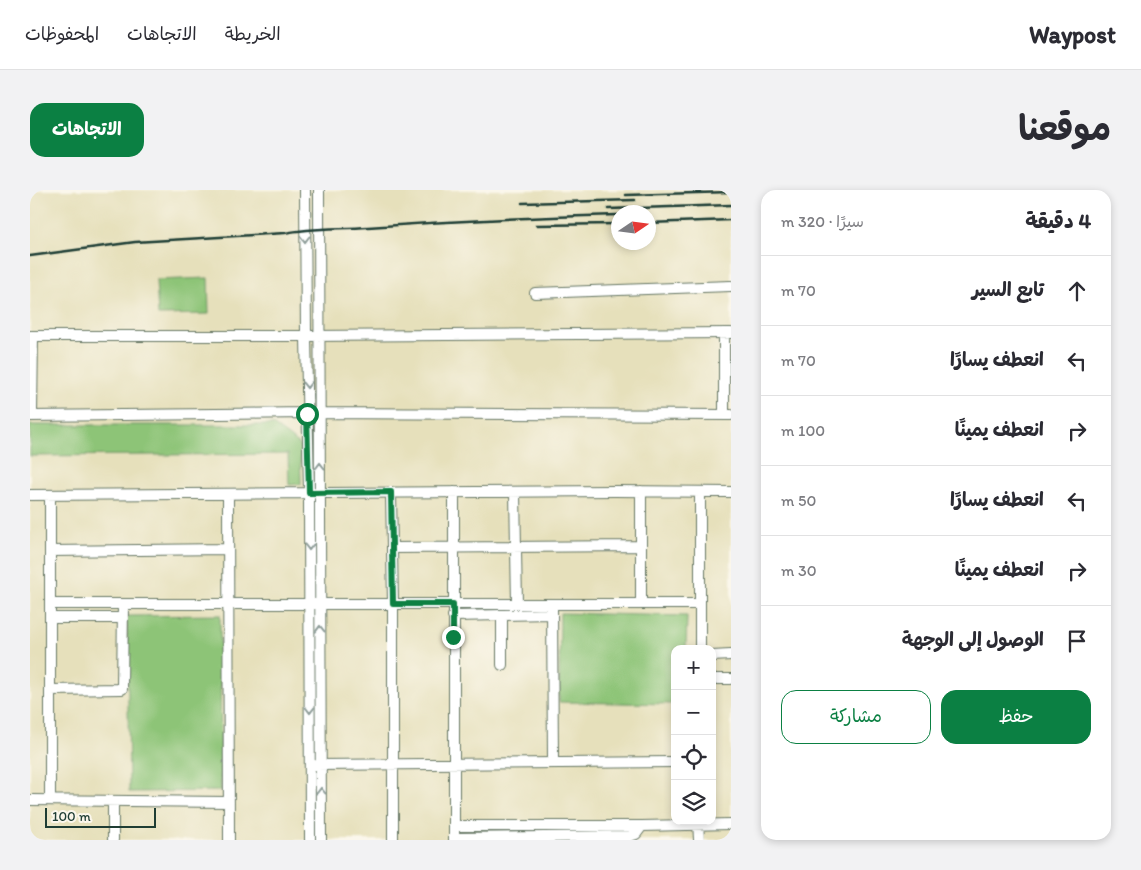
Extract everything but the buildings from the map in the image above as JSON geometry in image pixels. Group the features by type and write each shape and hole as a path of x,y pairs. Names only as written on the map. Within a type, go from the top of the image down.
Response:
{"street":[{"path":"305,190 307,414 321,765 321,840"},
{"path":"310,840 310,765 320,493 319,190"},
{"path":"535,293 731,286"},
{"path":"728,333 727,415 307,414 31,416 32,336 306,336 728,333"},
{"path":"641,491 641,604"},
{"path":"391,492 393,840"},
{"path":"454,492 454,839 630,836 636,834 642,826"},
{"path":"515,492 518,604"},
{"path":"700,492 700,645"},
{"path":"30,495 731,492"},
{"path":"228,494 229,840"},
{"path":"50,495 50,800"},
{"path":"392,548 641,546"},
{"path":"50,551 228,549"},
{"path":"50,604 518,604 552,609"},
{"path":"50,690 122,689 124,604"},
{"path":"453,616 502,615 552,609 641,604 700,604"},
{"path":"552,609 553,763"},
{"path":"502,615 502,665"},
{"path":"50,618 123,618"},
{"path":"716,656 731,656"},
{"path":"716,680 731,679"},
{"path":"310,765 671,762"},
{"path":"30,800 229,802"},
{"path":"113,801 113,840"},
{"path":"454,826 671,824"},
{"path":"716,824 731,824"},
{"path":"698,825 698,840"}],"green space":[{"path":"208,278 209,314 158,315 156,280"},
{"path":"30,425 273,425 300,445 301,484 289,485 288,454 30,456"},
{"path":"560,613 687,616 686,645 671,645 671,704 559,702"},
{"path":"220,615 221,791 129,792 127,616"}],"railway":[{"path":"626,195 731,192"},
{"path":"522,203 635,200"},
{"path":"608,209 731,205"},
{"path":"30,256 135,242 285,233 315,229 611,215"},
{"path":"656,223 731,220"},
{"path":"536,225 611,224"}],"route":[{"path":"307,414 309,493 391,492 393,604 453,604 453,637"}]}
